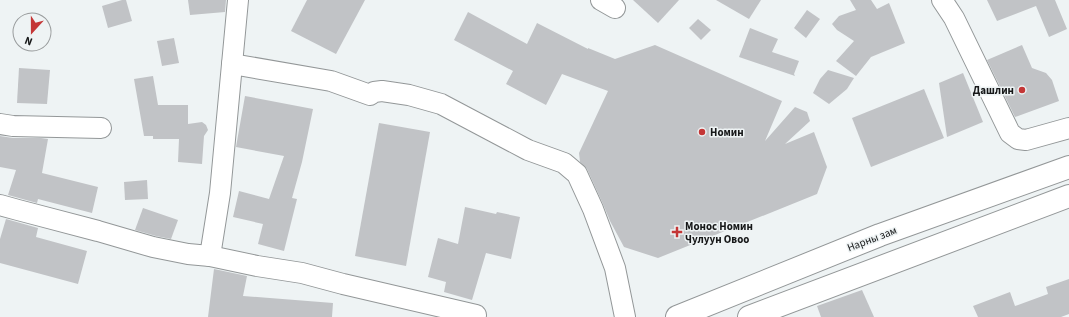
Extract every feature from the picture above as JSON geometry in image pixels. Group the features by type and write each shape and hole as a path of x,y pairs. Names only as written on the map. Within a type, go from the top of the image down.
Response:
{"main road":[{"name":"Нарны зам","path":"677,317 880,235 1069,167"},
{"path":"750,317 1069,196"}],"street":[{"path":"210,256 220,193 238,0"},
{"path":"942,0 954,18 1010,133 1018,139 1026,140 1069,128"},
{"path":"232,64 331,81 370,96 374,92 382,91 416,97 441,104 528,150 564,163 577,174 593,209 615,268 625,317"},
{"path":"0,124 13,126 101,128"},
{"path":"0,204 153,247 302,273 476,315"}],"building":[{"path":"126,0 132,21 108,28 102,6"},
{"path":"188,0 226,0 225,12 190,15"},
{"path":"307,0 365,0 336,54 291,31"},
{"path":"633,0 679,0 658,23"},
{"path":"716,0 761,0 749,19"},
{"path":"850,0 871,0 877,9 889,3 905,43 871,57 856,76 836,61 854,41 837,30 832,24 839,16 856,10"},
{"path":"987,0 1055,0 1067,29 1049,37 1036,6 997,21"},
{"path":"807,10 820,19 806,38 794,28"},
{"name":"Номин","path":"468,12 527,44 537,23 588,49 615,59 655,45 782,101 765,141 795,107 807,112 810,121 785,144 814,132 827,167 817,194 658,258 624,247 610,221 587,169 580,162 579,153 608,91 562,74 546,105 506,84 513,71 454,40"},
{"path":"698,19 711,30 701,40 689,28"},
{"path":"750,28 778,39 772,52 799,61 794,74 795,76 739,57"},
{"path":"174,38 179,63 162,66 157,41"},
{"path":"1022,45 1032,68 1046,73 1052,80 1059,101 1015,117 987,60"},
{"path":"19,68 50,70 47,104 17,103"},
{"path":"828,70 854,78 847,89 829,104 813,93 820,79"},
{"path":"963,73 983,122 947,137 939,83"},
{"path":"153,76 158,105 188,105 188,124 202,122 206,125 208,130 204,136 202,164 178,162 179,139 153,139 153,136 144,136 134,79"},
{"path":"924,89 944,138 871,167 852,118"},
{"path":"245,96 313,109 302,162 292,198 297,199 284,251 258,244 263,224 233,217 239,191 269,199 284,156 236,147"},
{"path":"379,123 430,132 406,266 355,256"},
{"path":"0,136 48,139 42,173 98,187 92,213 38,199 37,203 8,195 16,170 0,167"},
{"path":"147,180 148,199 125,200 124,182"},
{"path":"465,207 496,214 497,212 520,217 511,259 486,253 472,300 444,292 446,282 428,277 438,238 458,244"},
{"path":"143,208 178,220 171,239 135,230"},
{"path":"6,219 38,228 36,237 87,251 78,284 0,263 0,239"},
{"path":"214,269 247,276 243,296 333,303 332,317 208,317"},
{"path":"1069,279 1069,314 1061,317 978,317 973,306 1010,292 1015,306 1048,294 1046,287"},
{"path":"862,290 874,317 821,317 817,306"}],"place":[{"name":"Дашлин","path":"1022,90"},
{"name":"Номин","path":"702,132"},
{"name":"Монос Номин Чулуун Овоо","path":"677,232"}]}
